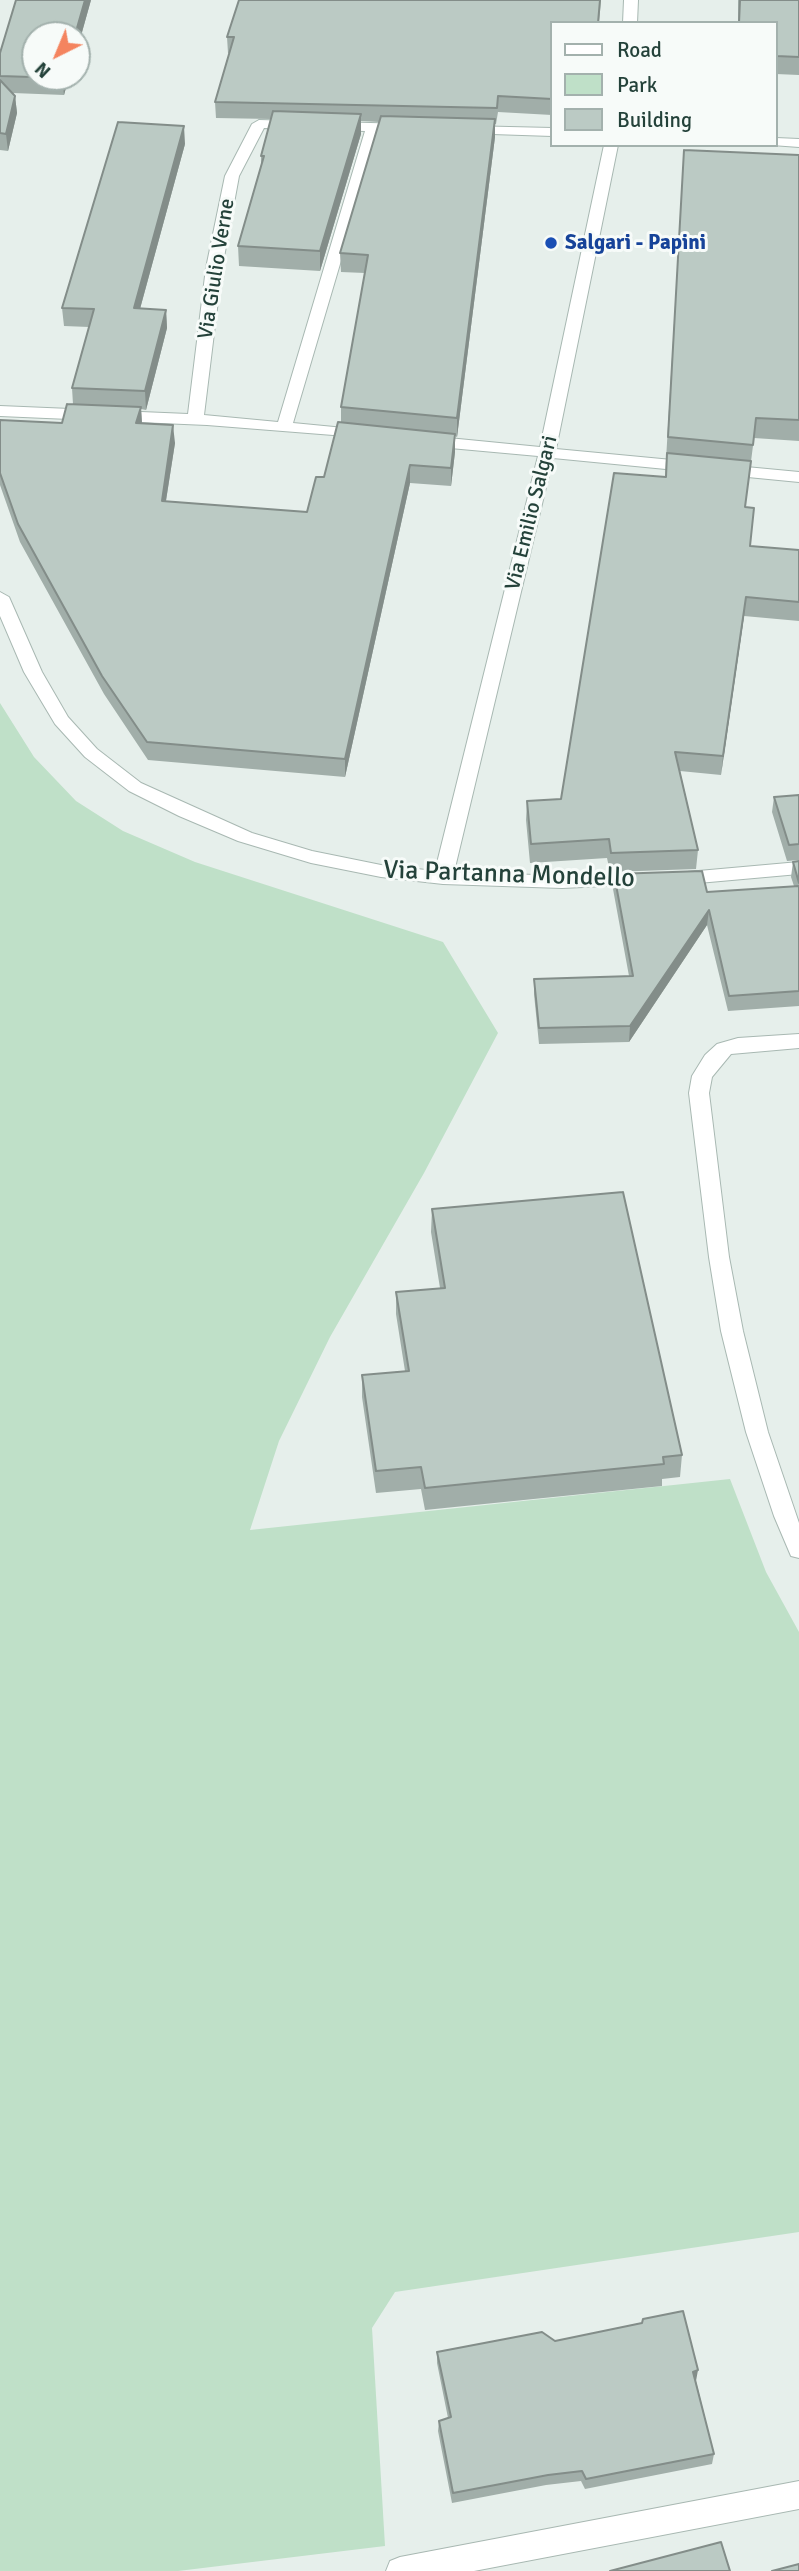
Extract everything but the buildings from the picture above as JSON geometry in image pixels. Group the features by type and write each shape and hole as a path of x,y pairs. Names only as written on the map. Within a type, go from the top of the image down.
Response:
{"street":[{"path":"630,21 631,0"},
{"name":"Via Giulio Verne","path":"195,420 214,268 232,176 259,124 373,127"},
{"path":"284,428 373,127 428,129"},
{"path":"456,130 550,132"},
{"path":"778,142 799,143"},
{"name":"Via Emilio Salgari","path":"443,878 547,452 611,147"},
{"path":"0,411 195,420 381,437"},
{"path":"409,439 799,477"},
{"name":"Via Partanna Mondello","path":"0,597 33,672 61,720 91,753 135,786 186,812 245,837 311,857 381,872 443,878 562,882 681,879 799,868"},
{"path":"799,1041 738,1045 724,1049 707,1068 699,1093 719,1257 732,1331 757,1432 799,1549"},
{"path":"400,2571 799,2495"}],"green space":[{"path":"0,703 34,757 76,801 123,831 195,862 443,942 498,1033 424,1173 330,1337 279,1441 250,1530 730,1479 766,1572 799,1632 799,2232 395,2292 372,2328 385,2546 178,2571 0,2571"}],"place":[{"name":"Salgari - Papini","path":"551,243"}]}
